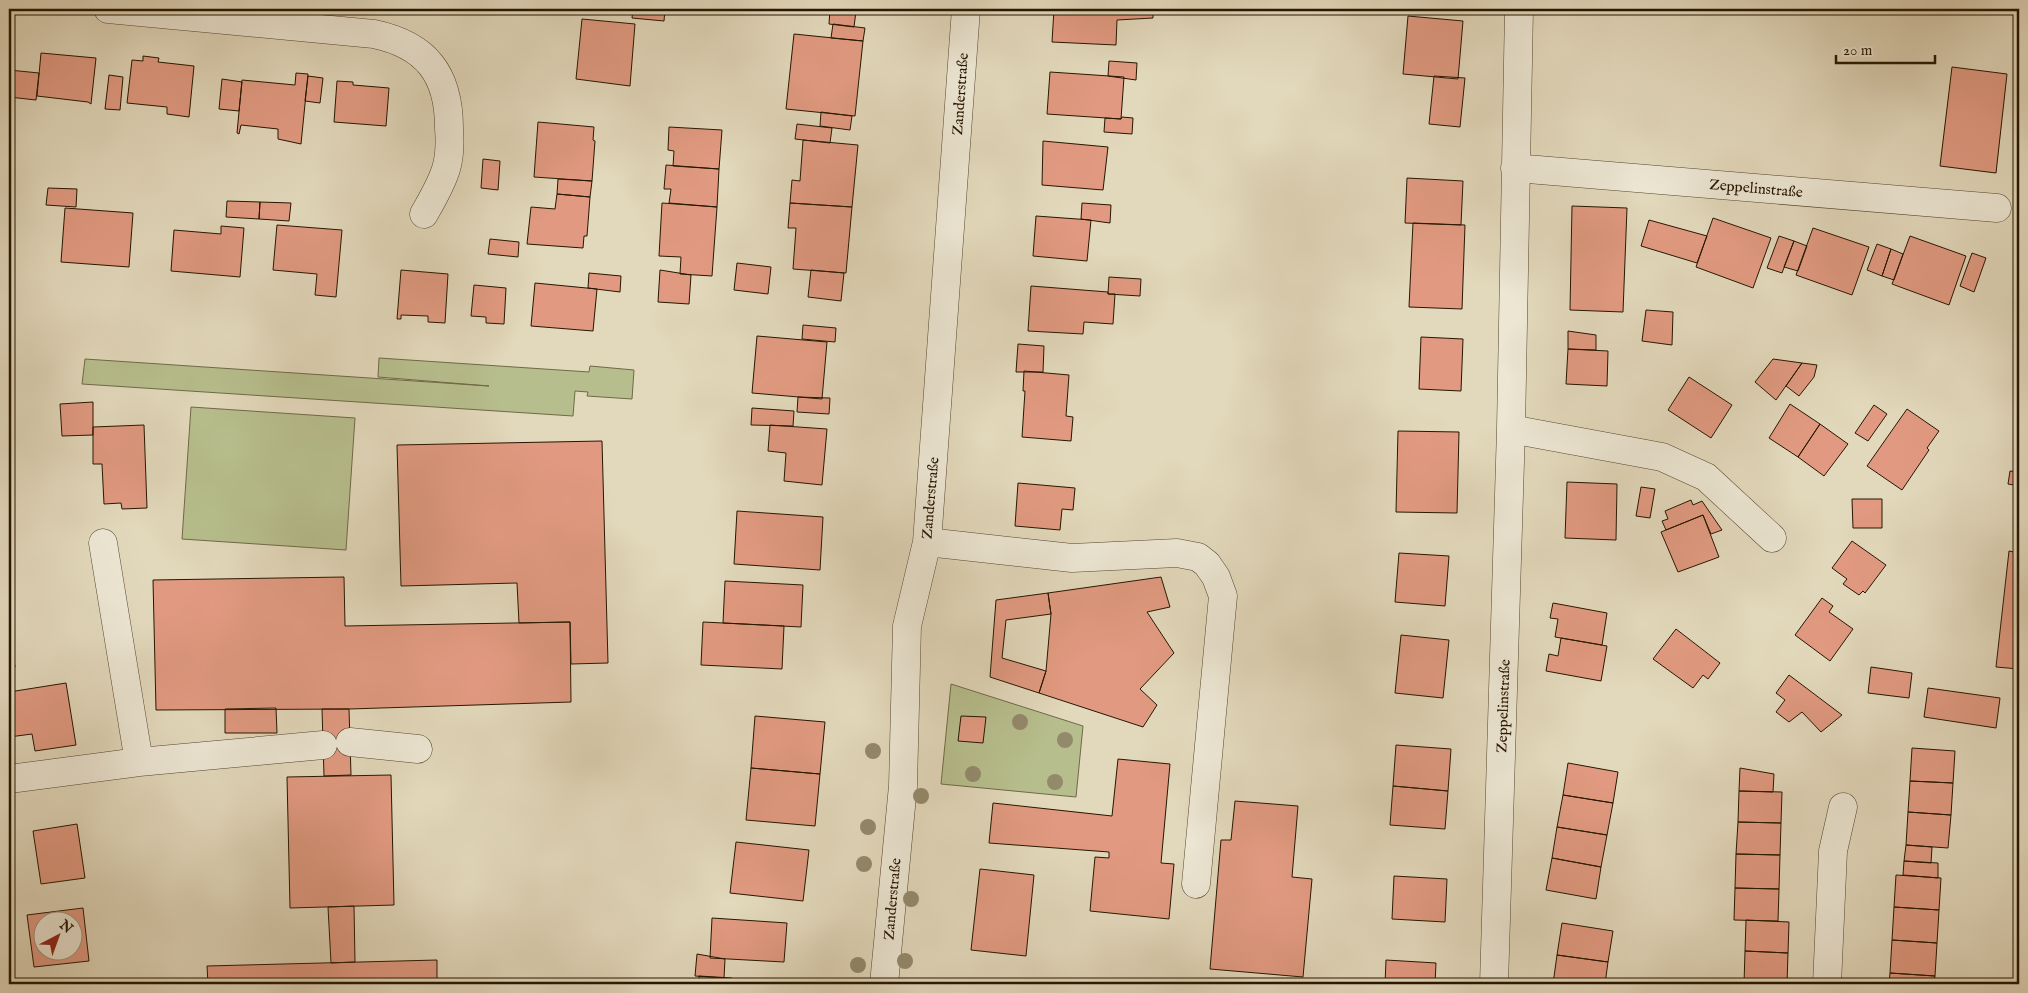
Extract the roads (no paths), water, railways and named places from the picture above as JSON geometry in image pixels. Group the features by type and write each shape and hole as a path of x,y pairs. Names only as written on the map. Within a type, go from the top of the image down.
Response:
{"street":[{"path":"108,9 374,34 398,39 419,53 432,66 447,96 450,143 446,168 437,192 424,214"},
{"name":"Zanderstraße","path":"884,984 903,786 907,626 927,542 966,9"},
{"name":"Zeppelinstraße","path":"1494,984 1511,429 1519,9"},
{"name":"Zeppelinstraße","path":"1515,168 1997,208"},
{"path":"1511,429 1662,457 1706,477 1772,538"},
{"path":"927,542 1072,558 1177,554 1198,557 1207,564 1216,577 1223,596 1196,884"},
{"path":"103,543 139,762"},
{"path":"9,779 139,762 337,744 418,748"},
{"path":"1827,984 1833,851 1843,807"}]}
